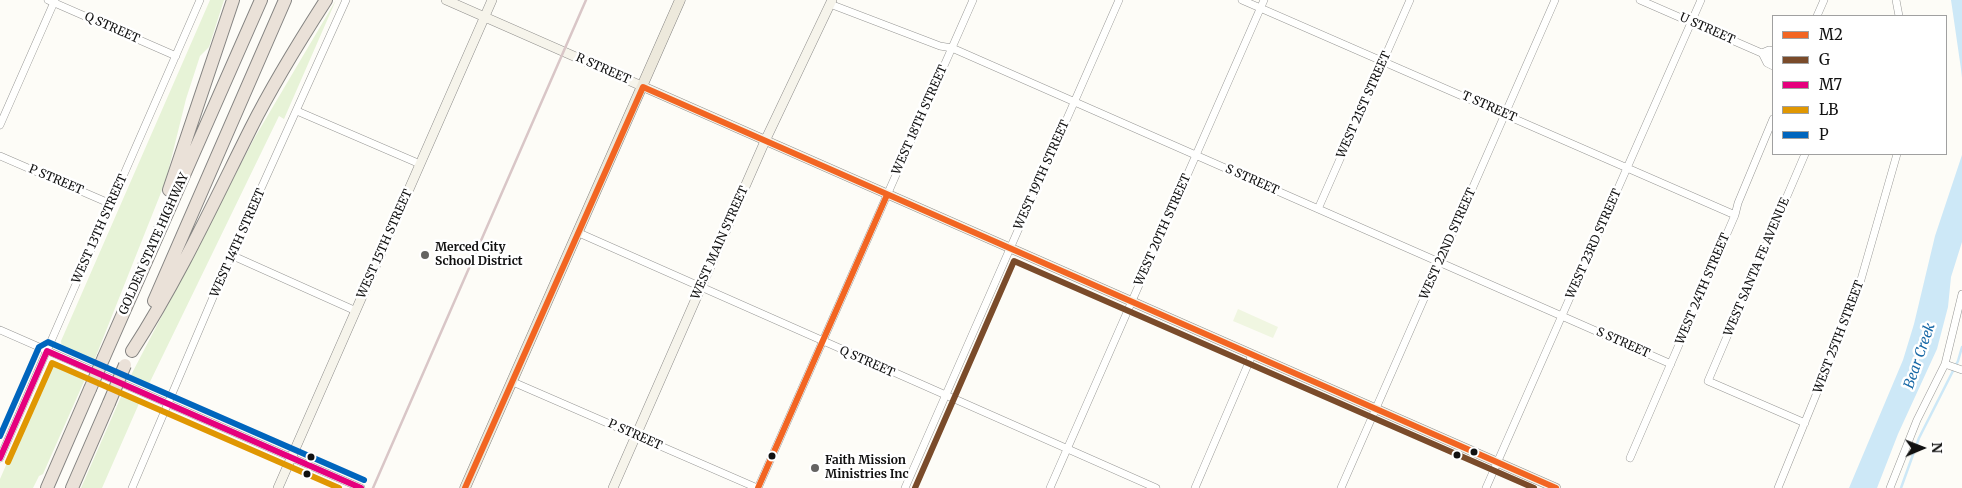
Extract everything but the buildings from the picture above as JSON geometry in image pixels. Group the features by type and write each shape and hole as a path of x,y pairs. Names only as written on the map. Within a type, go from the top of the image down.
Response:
{"highway":[{"path":"127,306 136,274 178,166 232,0"},
{"name":"GOLDEN STATE HIGHWAY","path":"47,488 261,0"},
{"name":"GOLDEN STATE HIGHWAY","path":"72,488 285,0"},
{"path":"132,351 154,316 214,205 251,127 298,44 326,0"}],"main road":[{"path":"465,488 579,233 680,0"}],"street":[{"name":"WEST 13TH STREET","path":"0,458 200,0"},
{"name":"WEST 14TH STREET","path":"132,488 231,256 346,0"},
{"name":"R STREET","path":"446,0 1556,488"},
{"name":"WEST 15TH STREET","path":"278,488 492,0"},
{"name":"WEST 18TH STREET","path":"758,488 973,0"},
{"name":"WEST 19TH STREET","path":"904,488 1119,0"},
{"name":"T STREET","path":"1242,0 1735,215"},
{"name":"WEST 20TH STREET","path":"1050,488 1264,0"},
{"name":"WEST 21ST STREET","path":"1318,209 1410,0"},
{"name":"WEST 22ND STREET","path":"1342,488 1555,0"},
{"name":"U STREET","path":"1640,0 1772,58"},
{"name":"WEST 23RD STREET","path":"1486,488 1701,0"},
{"path":"1817,15 1824,0"},
{"path":"1896,0 1899,15"},
{"name":"Q STREET","path":"52,1 176,56"},
{"path":"0,126 52,1"},
{"name":"S STREET","path":"831,2 940,46 952,48 1670,364"},
{"name":"WEST MAIN STREET","path":"613,488 765,141 831,2"},
{"path":"1772,51 1762,53 1766,63 1772,66"},
{"path":"297,110 420,164"},
{"name":"WEST 24TH STREET","path":"1630,458 1735,215 1738,203 1772,122"},
{"name":"WEST SANTA FE AVENUE","path":"1804,423 1708,381 1805,155"},
{"name":"WEST 25TH STREET","path":"1778,488 1856,297 1897,155"},
{"name":"P STREET","path":"0,156 111,204"},
{"name":"Q STREET","path":"579,233 1156,488"},
{"path":"231,256 356,311"},
{"path":"1890,488 1914,427 1954,368 1962,294"},
{"path":"0,330 361,488"},
{"path":"1195,488 1252,355"},
{"name":"P STREET","path":"513,382 758,488"}],"green space":[{"path":"210,0 224,0 209,47 200,56 186,99 166,180 94,361 62,348 61,341"},
{"path":"336,0 284,119 279,116 148,386 130,377 255,137"},
{"path":"1238,309 1278,327 1273,338 1233,321"},
{"path":"57,362 86,377 43,474 39,476 33,488 0,488 0,479 50,364"},
{"path":"123,392 141,399 102,488 81,488"}],"water":[{"path":"1951,0 1962,0 1962,78 1961,69"},
{"name":"Bear Creek","path":"1962,155 1962,242 1951,277 1948,307 1937,349 1898,434 1877,488 1849,488 1903,360 1914,324 1935,236"}],"waterway":[{"path":"1901,488 1919,438 1958,361 1962,347"}],"railway":[{"path":"373,488 586,0"}],"transit line":[{"name":"M2","path":"465,488 643,87 1556,488"},
{"name":"M2","path":"758,488 887,195"},
{"name":"G","path":"915,488 1014,261 1534,488"},
{"name":"P","path":"0,436 39,347 48,342 364,480"},
{"name":"M7","path":"0,458 47,351 361,488"},
{"name":"LB","path":"8,462 52,363 339,488"}],"place":[{"name":"Merced City School District","path":"425,255"},
{"name":"Faith Mission Ministries Inc","path":"815,468"}]}
